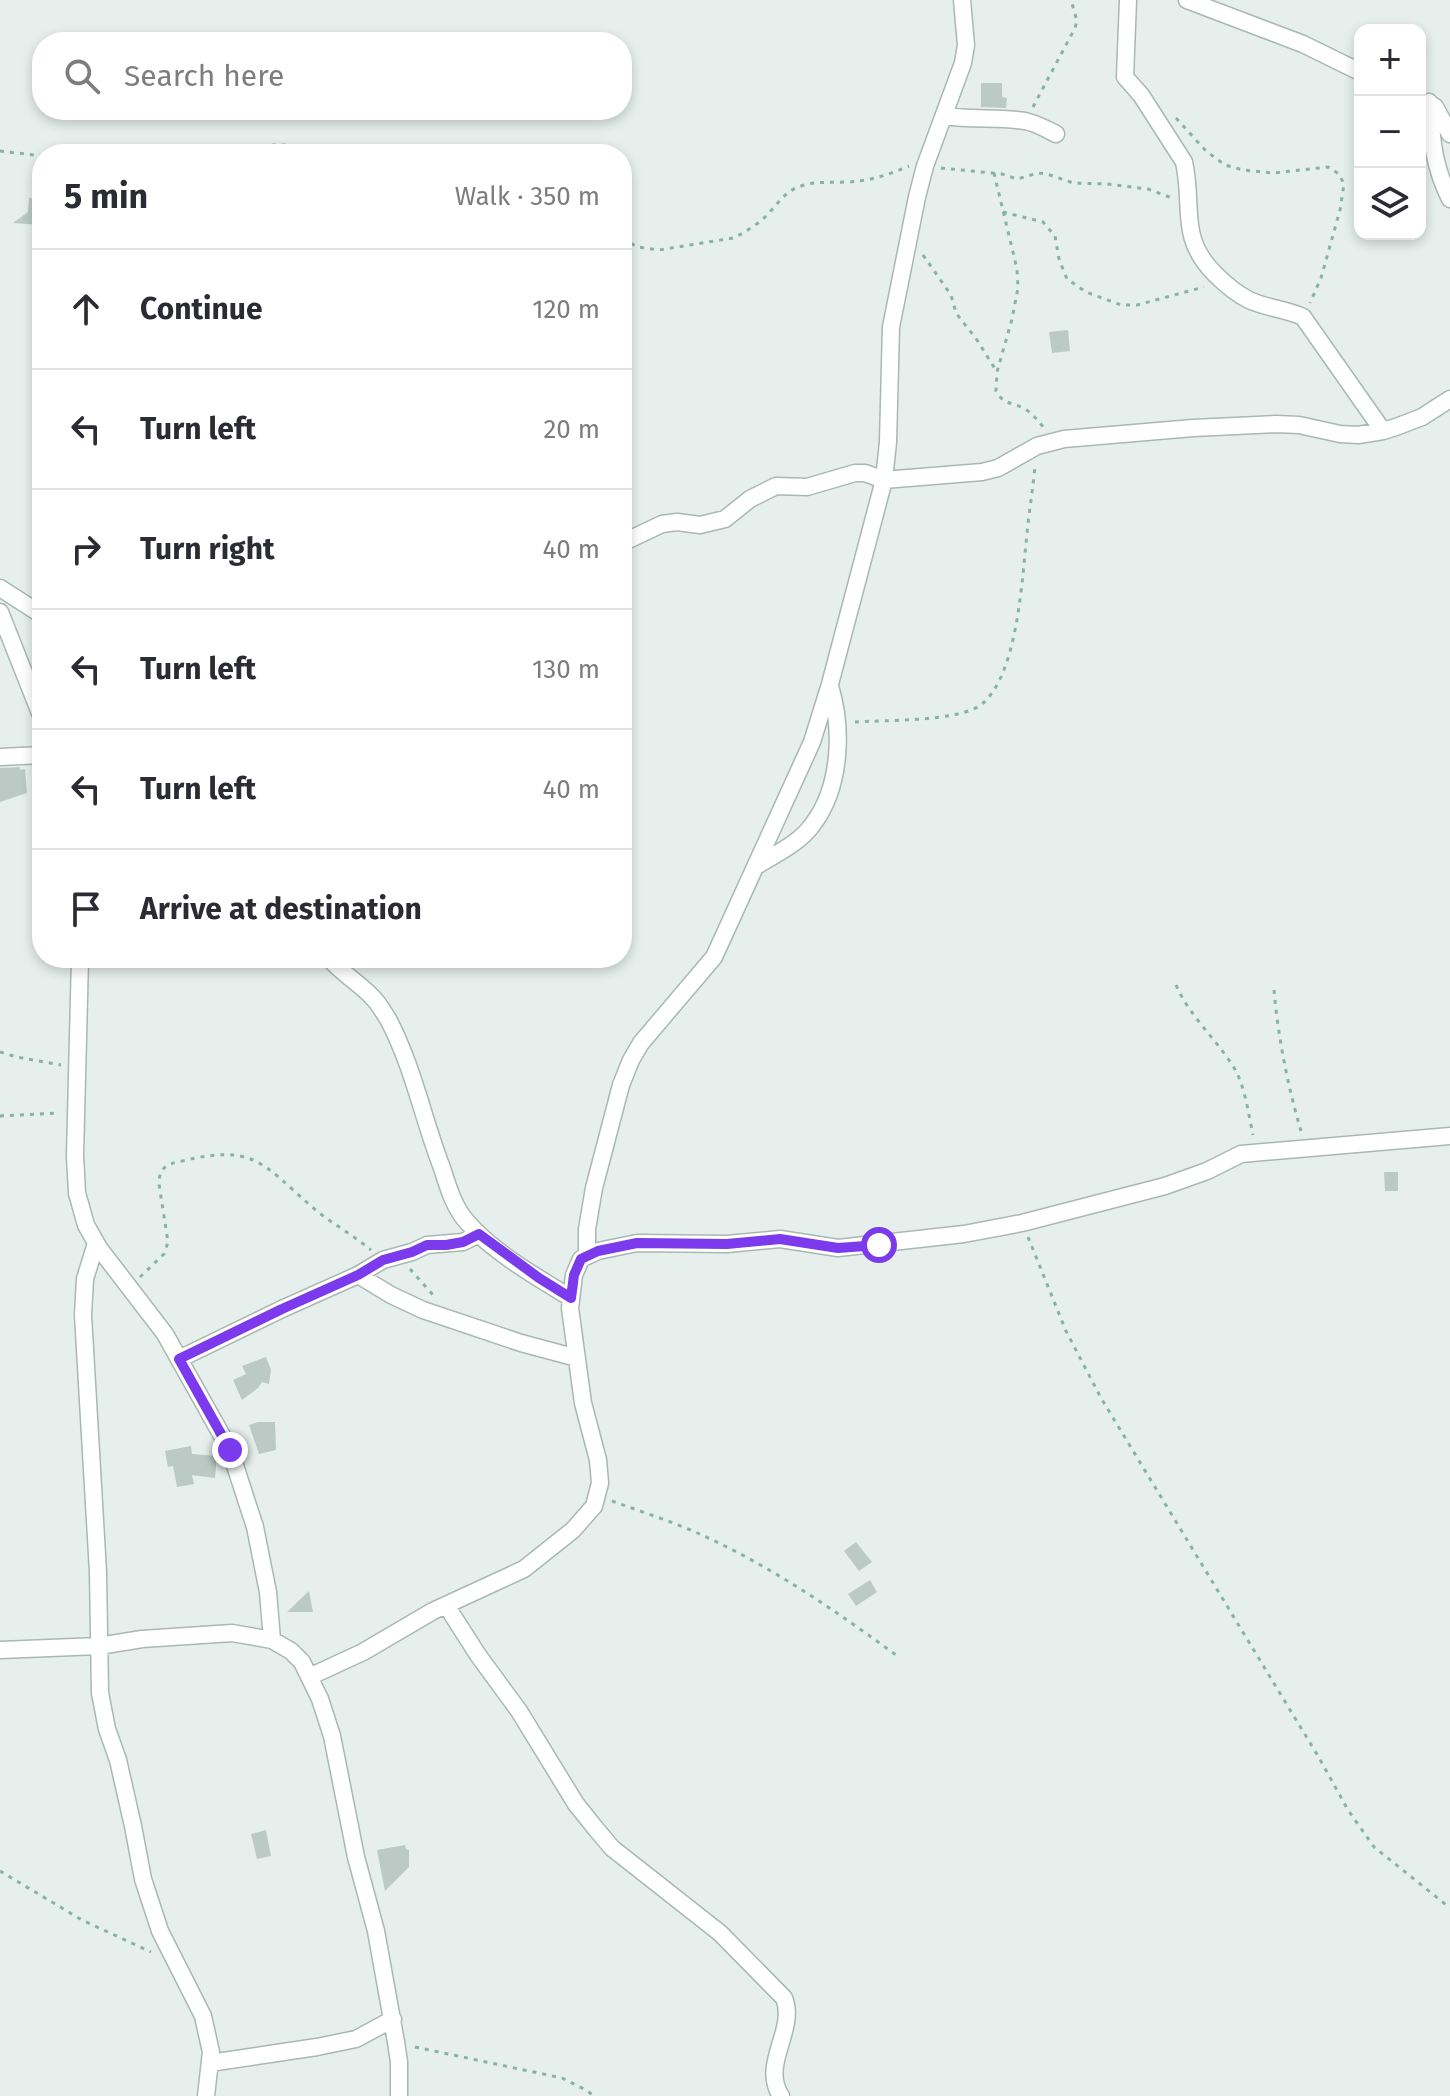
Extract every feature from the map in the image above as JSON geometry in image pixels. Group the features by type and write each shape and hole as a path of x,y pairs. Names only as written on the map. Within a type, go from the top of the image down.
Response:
{"street":[{"path":"587,1256 587,1229 594,1188 621,1085 631,1060 649,1033 714,957 812,742 830,684 884,480 891,327 927,162 963,63 966,45 962,0"},
{"path":"1128,0 1125,77 1141,95 1180,153 1187,174 1194,247 1204,263 1233,292 1303,317 1383,431"},
{"path":"1187,0 1303,44 1354,69"},
{"path":"1426,102 1435,107 1450,134"},
{"path":"1426,112 1438,171 1450,199"},
{"path":"945,116 969,120 1026,121 1056,134"},
{"path":"632,538 662,524 700,525 725,519 771,487 807,487 855,473 884,480 982,472 998,468 1045,444 1193,428 1276,424 1358,435 1383,431 1422,417 1450,399"},
{"path":"0,588 32,609"},
{"path":"0,612 32,693"},
{"path":"758,865 794,843 813,824 829,793 838,749 838,722 830,684"},
{"path":"0,757 32,755"},
{"path":"80,968 75,1156 77,1193 86,1225 96,1243 165,1334 230,1450 255,1527 268,1592 272,1640"},
{"path":"337,968 374,999 387,1018 405,1054 453,1200 466,1221 539,1278 571,1298"},
{"path":"309,1677 363,1652 446,1605 524,1569 573,1530 594,1506 600,1483 598,1460 583,1403 570,1308 574,1275 581,1259 587,1256 637,1243 727,1244 780,1239 838,1248 964,1234 1022,1223 1165,1186 1207,1171 1241,1154 1450,1136"},
{"path":"179,1359 358,1275 383,1260 427,1245 463,1242 479,1234"},
{"path":"96,1243 85,1279 83,1315 96,1545 100,1693 121,1773 143,1879 160,1931 203,2016 211,2052 206,2096"},
{"path":"358,1275 423,1310 577,1358"},
{"path":"446,1605 519,1711 576,1804 612,1848 720,1933 784,1998 788,2008 787,2019 775,2060 774,2078 781,2096"},
{"path":"0,1650 99,1646 142,1639 232,1633 272,1640 302,1662 320,1699 332,1736 356,1857 376,1931 399,2062 399,2096"},
{"path":"210,2063 356,2039 393,2019"}],"path":[{"path":"1026,121 1075,28 1076,14 1071,0"},
{"path":"1169,111 1206,151 1225,165 1273,173 1328,167 1339,174 1344,184 1340,210 1321,278 1303,317"},
{"path":"0,151 32,155"},
{"path":"632,244 659,250 733,238 763,219 789,191 800,186 819,182 865,181 927,162 1017,179 1038,173 1073,183 1148,189 1188,208"},
{"path":"838,722 900,720 965,712 982,704 1005,666 1014,633 1045,444 1031,413 1004,402 996,391 997,372 1018,288 1017,269 994,173"},
{"path":"1003,212 1043,222 1055,236 1067,279 1086,292 1121,305 1137,305 1223,282"},
{"path":"909,236 942,280 951,295 956,313 997,372"},
{"path":"1176,985 1193,1016 1232,1063 1241,1083 1256,1153"},
{"path":"1274,990 1290,1084 1307,1148"},
{"path":"0,1052 76,1068"},
{"path":"0,1116 76,1112"},
{"path":"129,1287 164,1254 168,1242 159,1184 163,1167 220,1154 245,1156 267,1166 313,1208 383,1260"},
{"path":"1022,1223 1066,1331 1101,1398 1348,1810 1374,1847 1450,1908"},
{"path":"404,1254 413,1274 436,1298"},
{"path":"597,1496 678,1525 729,1548 767,1569 896,1655"},
{"path":"0,1871 82,1920 174,1961"},
{"path":"396,2042 562,2078 594,2096"}],"building":[{"path":"981,83 1002,83 1002,97 1007,98 1006,108 981,107"},
{"path":"29,198 32,198 32,224 13,223 28,212"},
{"path":"1068,330 1070,351 1052,353 1049,332"},
{"path":"20,767 20,770 25,769 27,793 0,802 0,768"},
{"path":"1384,1172 1398,1172 1398,1191 1385,1191"},
{"path":"266,1357 271,1370 269,1384 262,1382 242,1400 233,1380 246,1374 242,1366"},
{"path":"275,1422 276,1450 259,1454 249,1425"},
{"path":"191,1446 192,1454 217,1456 215,1478 192,1475 194,1484 177,1487 173,1466 168,1467 165,1451"},
{"path":"856,1542 872,1562 859,1571 844,1551"},
{"path":"870,1580 877,1592 856,1606 848,1594"},
{"path":"309,1591 313,1612 287,1612"},
{"path":"266,1830 271,1856 257,1859 251,1834"},
{"path":"405,1845 409,1850 409,1867 385,1891 377,1850"}],"route":[{"path":"230,1450 179,1359 358,1275 383,1260 427,1245 463,1242 479,1234 571,1298 574,1275 581,1259 598,1251 637,1243 727,1244 780,1239 838,1248 879,1245"}]}
